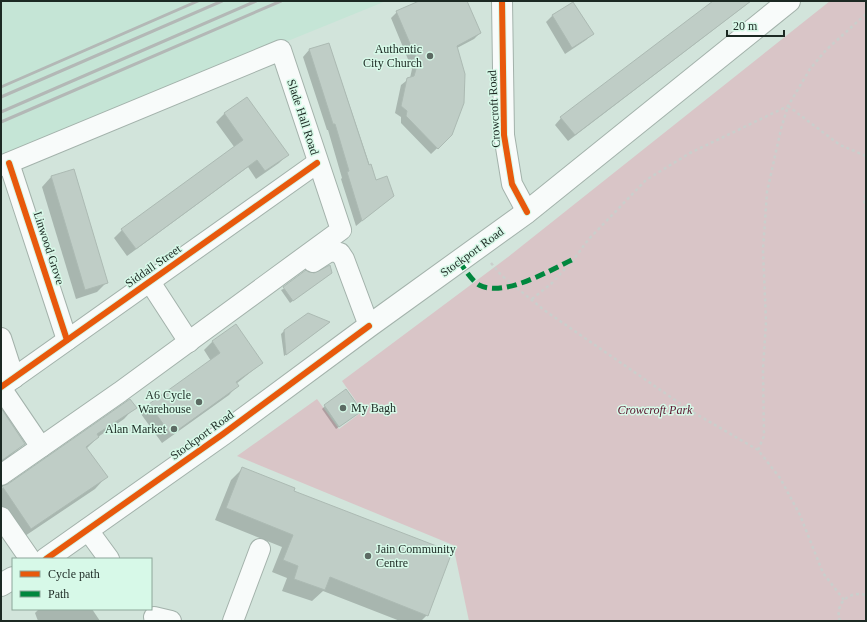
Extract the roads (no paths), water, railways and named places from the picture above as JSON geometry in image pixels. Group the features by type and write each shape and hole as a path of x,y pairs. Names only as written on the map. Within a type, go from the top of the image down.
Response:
{"highway":[{"name":"Stockport Road","path":"47,558 223,434 527,212 789,1"},
{"path":"1,585 12,579"}],"street":[{"name":"Crowcroft Road","path":"502,1 504,135 512,184 527,212"},
{"name":"Slade Hall Road","path":"5,164 281,50 317,163 341,230 189,342"},
{"name":"Siddall Street","path":"5,385 317,163"},
{"name":"Linwood Grove","path":"5,164 67,340"},
{"path":"261,300 330,251 334,251 340,253 344,259 369,326"},
{"path":"1,475 189,342 150,282"},
{"path":"1,338 5,385 41,447"},
{"path":"1,517 29,558"},
{"path":"87,530 109,558"},
{"path":"233,621 260,548"}],"railway":[{"path":"1,87 198,1"},
{"path":"1,97 222,1"},
{"path":"1,112 256,1"},
{"path":"1,122 281,1"}],"place":[{"name":"Authentic City Church","path":"430,56"},
{"name":"A6 Cycle Warehouse","path":"199,402"},
{"name":"My Bagh","path":"343,408"},
{"name":"Alan Market","path":"174,429"},
{"name":"Jain Community Centre","path":"368,556"}],"park label":[{"name":"Crowcroft Park","path":"655,410"}]}
